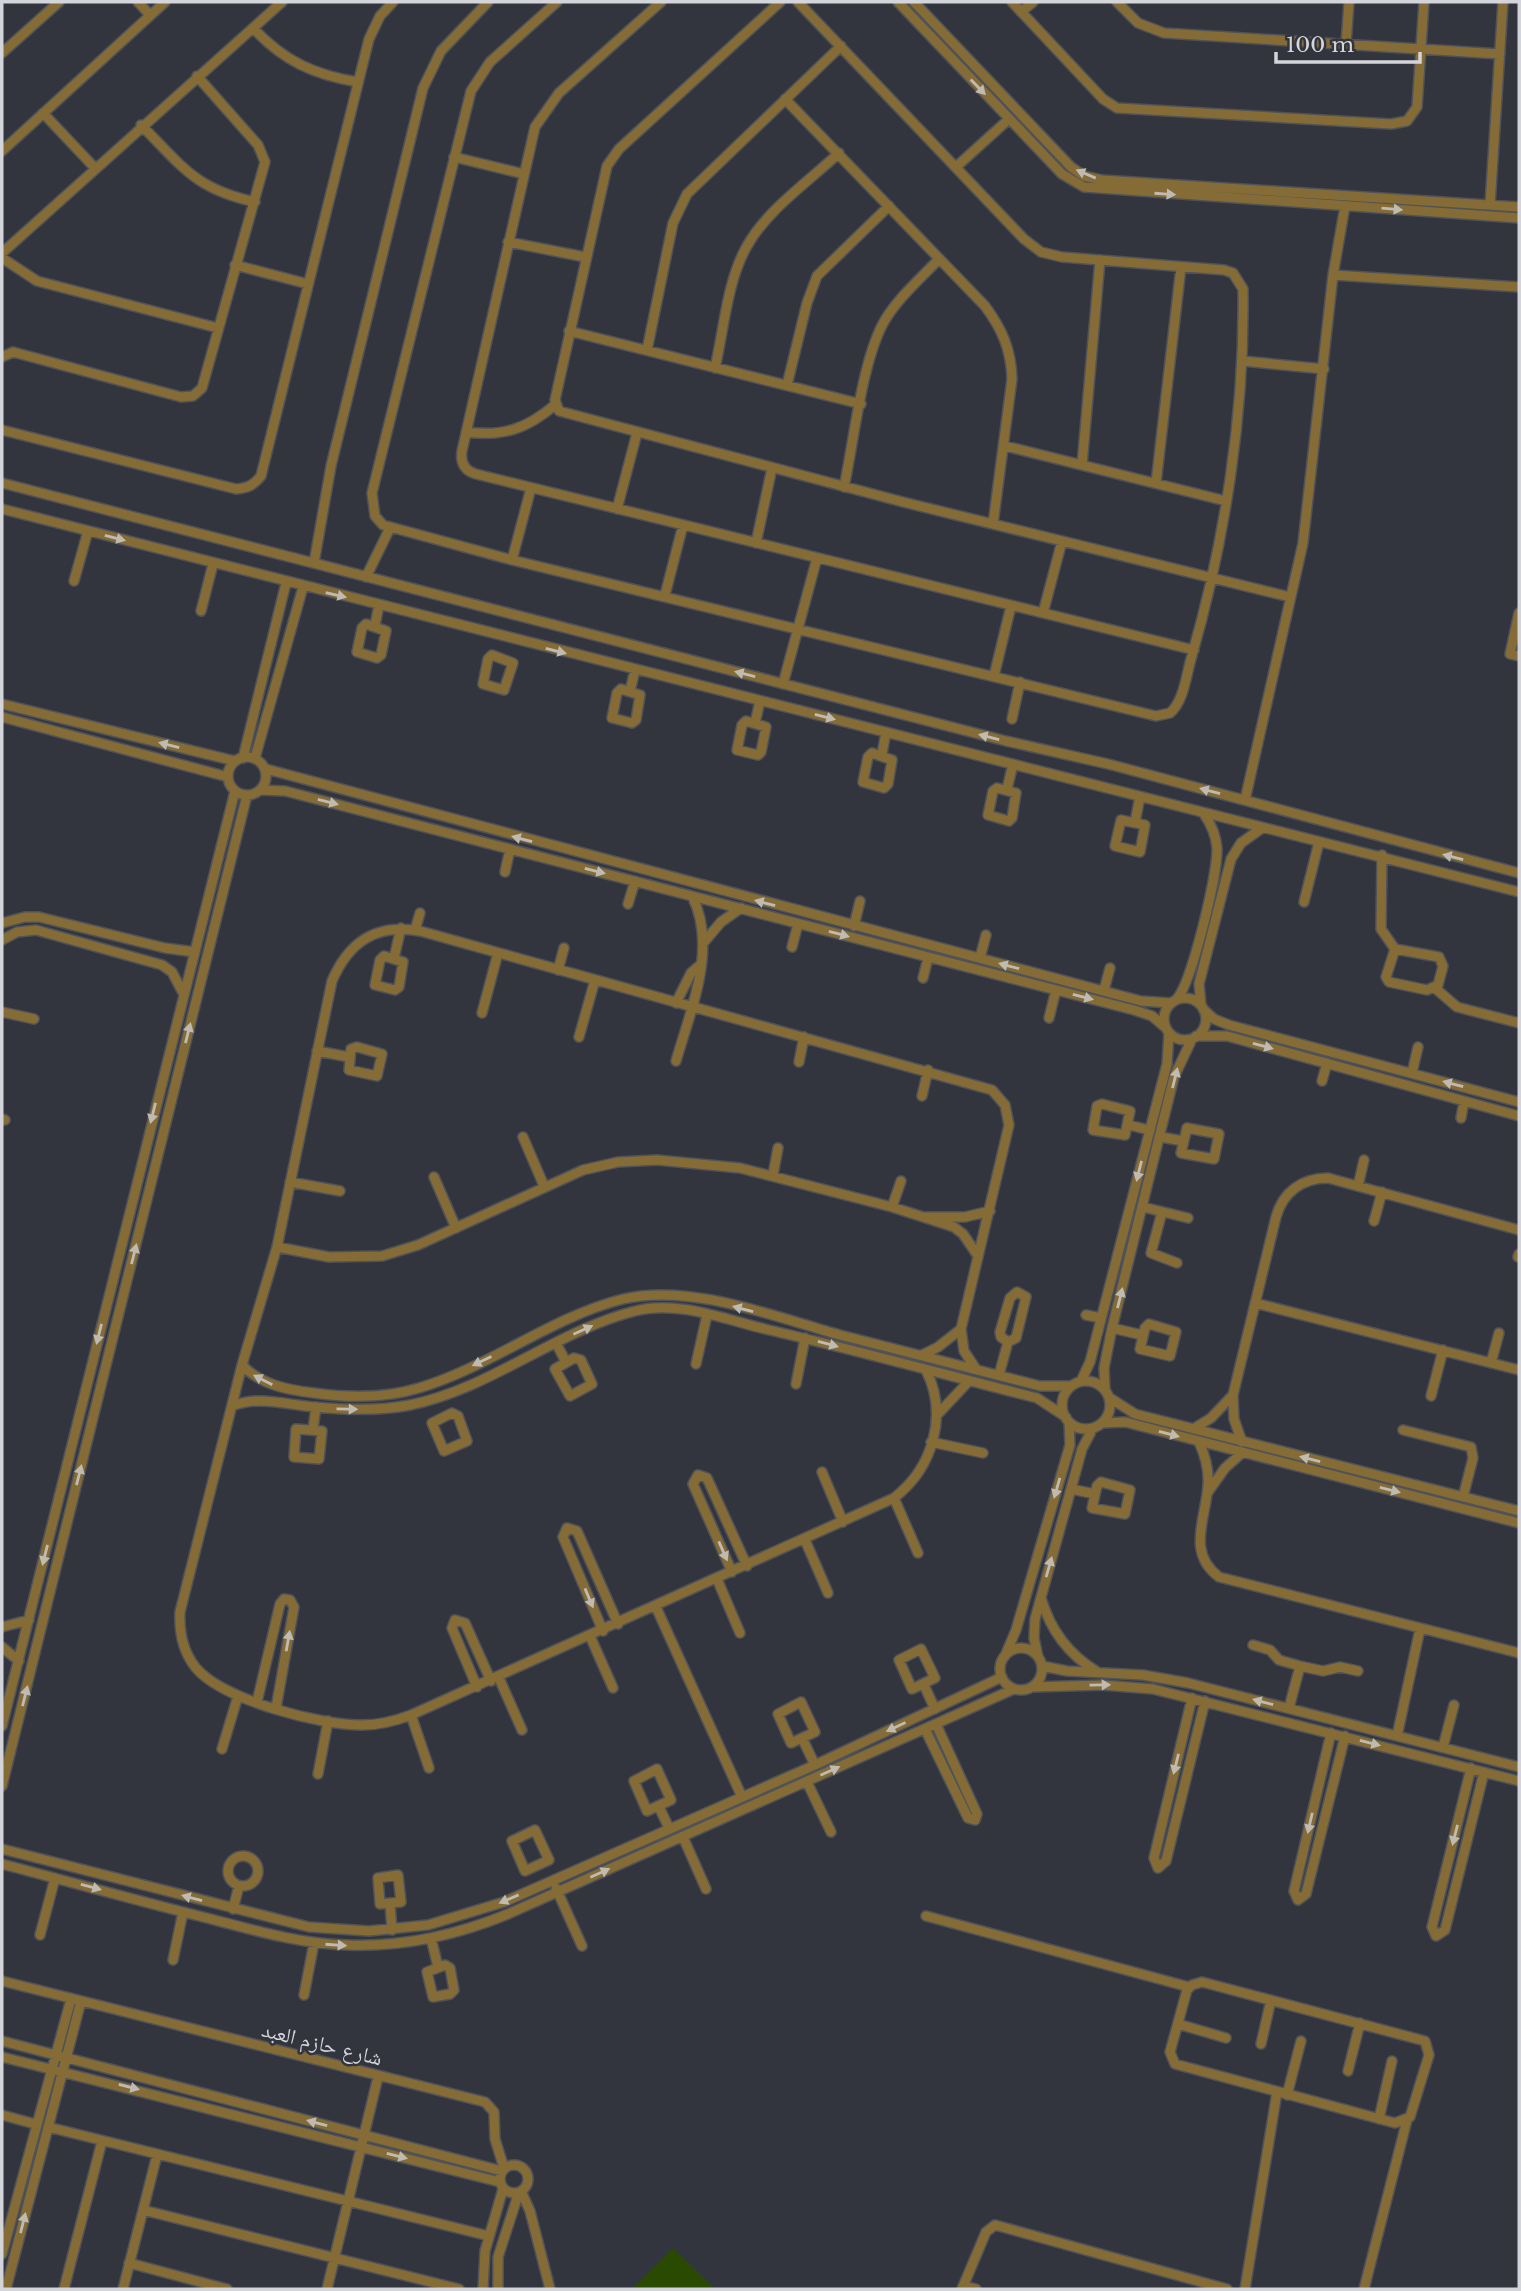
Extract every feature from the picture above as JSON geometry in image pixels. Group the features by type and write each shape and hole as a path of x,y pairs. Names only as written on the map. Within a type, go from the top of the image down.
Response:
{"street":[{"path":"2,53 60,2"},
{"path":"138,2 150,15"},
{"path":"2,151 165,2"},
{"path":"2,253 94,167 282,2"},
{"path":"2,430 236,489 248,488 261,476 369,39 380,16 393,2"},
{"path":"314,563 331,466 423,88 441,51 488,2"},
{"path":"557,2 479,75 465,108 372,493 375,516 390,528 512,560 1163,716 1175,708 1194,650 1212,579 1226,501 1242,361 1244,289 1240,280 1224,270 1051,256 1041,252 1024,239 798,2"},
{"path":"661,2 549,103 535,127 461,456 466,470 1194,650"},
{"path":"466,432 491,435 515,431 537,421 556,404 603,174 611,158 780,2"},
{"path":"898,2 1062,174 1084,187 1519,218"},
{"path":"914,2 1071,167 1093,178 1519,207"},
{"path":"1012,2 1103,99 1124,109 1399,124 1407,121 1417,107 1424,2"},
{"path":"1021,12 1033,2"},
{"path":"1117,2 1138,23 1164,33 1500,54"},
{"path":"1346,44 1349,2"},
{"path":"1490,205 1503,2"},
{"path":"253,28 269,45 299,66 324,76 358,82"},
{"path":"647,350 670,239 680,206 696,183 841,46"},
{"path":"957,66 966,57"},
{"path":"2,357 13,352 187,397 202,388 265,162 263,153 197,76"},
{"path":"785,99 985,306 1005,338 1011,358 1012,379 993,524"},
{"path":"43,113 94,167"},
{"path":"956,167 1009,119"},
{"path":"141,125 205,186 225,196 255,202"},
{"path":"715,368 737,269 746,247 767,220 839,153"},
{"path":"454,157 524,174"},
{"path":"787,386 811,289 817,276 889,206"},
{"path":"1245,800 1308,510 1334,275 1345,206"},
{"path":"508,242 585,257"},
{"path":"2,258 37,281 218,328"},
{"path":"845,487 861,404 880,329 896,305 939,259"},
{"path":"1082,465 1100,260"},
{"path":"235,265 307,284"},
{"path":"1156,484 1181,267"},
{"path":"1334,275 1519,287"},
{"path":"569,331 861,404"},
{"path":"1242,361 1324,369"},
{"path":"556,404 566,415 1290,597"},
{"path":"617,509 637,433"},
{"path":"1005,446 1226,501"},
{"path":"756,543 772,468"},
{"path":"2,483 1245,800 1519,873"},
{"path":"512,560 531,488"},
{"path":"2,509 1204,814 1382,855 1519,892"},
{"path":"664,596 683,525"},
{"path":"366,577 390,528"},
{"path":"74,581 88,531"},
{"path":"1043,613 1062,541"},
{"path":"783,684 817,558"},
{"path":"201,611 213,564"},
{"path":"228,776 239,760 286,583"},
{"path":"255,758 293,613 303,587"},
{"path":"375,625 379,605"},
{"path":"994,676 1011,606"},
{"path":"280,608 293,613"},
{"path":"1519,613 1510,654 1519,656"},
{"path":"501,657 506,638"},
{"path":"630,691 635,670"},
{"path":"1012,719 1020,682"},
{"path":"755,723 760,701"},
{"path":"2,704 239,760 255,758"},
{"path":"2,718 228,776"},
{"path":"70,735 74,722"},
{"path":"881,754 886,732"},
{"path":"255,758 266,769 562,850 1141,1001 1174,1001 1188,998 1214,1019 1229,1025 1519,1102"},
{"path":"1007,789 1013,764"},
{"path":"261,790 266,780 266,769"},
{"path":"17,1727 2,1725 235,791 228,776"},
{"path":"235,791 247,795 261,790 285,791 1139,1012 1152,1016 1177,1038 1220,1035 1519,1116"},
{"path":"2,1786 247,795"},
{"path":"1135,822 1140,797"},
{"path":"1081,1381 1088,1367 1167,1064 1164,1014 1188,981 1217,858 1215,836 1204,814"},
{"path":"1105,1389 1104,1368 1112,1328 1177,1066 1205,1024 1199,985 1231,859 1241,844 1262,828"},
{"path":"1304,902 1319,842"},
{"path":"505,873 510,849"},
{"path":"558,861 562,850"},
{"path":"1382,855 1381,929 1395,949 1436,956 1441,960 1440,981 1435,988"},
{"path":"628,904 635,881"},
{"path":"676,1061 700,975 699,966 705,941 701,917 692,896"},
{"path":"854,926 860,901"},
{"path":"705,941 721,922 741,908"},
{"path":"415,930 420,913"},
{"path":"2,923 25,917 39,917 173,950 195,952"},
{"path":"792,947 798,924"},
{"path":"394,958 401,928"},
{"path":"969,1381 939,1413 931,1442 914,1478 894,1498 411,1715 375,1725 328,1721 276,1708 223,1689 196,1668 184,1648 180,1624 242,1365 278,1247 331,981 345,956 383,929 415,930 986,1086 1005,1105 1009,1125 961,1329 964,1351 976,1369"},
{"path":"2,940 17,932 36,930 152,961 172,972 183,993"},
{"path":"981,958 986,934"},
{"path":"890,948 893,936"},
{"path":"558,970 564,948"},
{"path":"1395,949 1386,977 1389,982 1435,988 1457,1007 1519,1023"},
{"path":"482,1013 498,953"},
{"path":"923,978 928,958"},
{"path":"676,1003 691,973 699,966"},
{"path":"1104,990 1110,968"},
{"path":"579,1037 595,980"},
{"path":"1049,1017 1056,990"},
{"path":"1139,1012 1141,1001"},
{"path":"2,1012 34,1018"},
{"path":"799,1062 804,1037"},
{"path":"1412,1073 1418,1047"},
{"path":"317,1051 349,1057"},
{"path":"1322,1081 1327,1063"},
{"path":"922,1096 928,1070"},
{"path":"1461,1118 1464,1101"},
{"path":"1102,1104 1129,1110 1129,1125 1122,1136 1094,1131 1092,1126 1097,1106 1102,1104"},
{"path":"1129,1125 1149,1130"},
{"path":"1189,1128 1216,1132 1220,1138 1215,1157 1211,1160 1183,1155 1183,1141 1189,1128"},
{"path":"523,1137 544,1186"},
{"path":"1161,1137 1183,1141"},
{"path":"772,1175 778,1149"},
{"path":"278,1247 329,1257 370,1258 407,1250 544,1186 600,1165 646,1160 710,1163 772,1175 892,1207 958,1229 978,1256"},
{"path":"1358,1186 1364,1160"},
{"path":"434,1177 456,1228"},
{"path":"1242,1442 1234,1419 1233,1395 1278,1209 1286,1196 1312,1179 1328,1178 1519,1227"},
{"path":"892,1207 901,1181"},
{"path":"290,1182 340,1191"},
{"path":"1374,1222 1381,1192"},
{"path":"1143,1207 1188,1218"},
{"path":"926,1217 965,1217 990,1210"},
{"path":"1161,1212 1151,1253 1177,1263"},
{"path":"1021,1292 1026,1297 1026,1303 1016,1338 1007,1342 1000,1332 1010,1298 1014,1293 1021,1292"},
{"path":"242,1365 274,1385 325,1395 366,1396 406,1391 429,1385 609,1303 654,1294 719,1303 1040,1386 1071,1386 1081,1381 1097,1383 1105,1389 1110,1398 1110,1409 1082,1449 1034,1628 1040,1662 1039,1680 1032,1687"},
{"path":"1255,1303 1519,1370"},
{"path":"232,1406 261,1400 316,1408 396,1407 439,1397 556,1343 637,1310 676,1309 805,1338 1037,1398 1078,1427 1135,1425 1519,1523"},
{"path":"696,1364 707,1315"},
{"path":"1086,1315 1101,1318"},
{"path":"1149,1324 1175,1330 1177,1335 1170,1356 1142,1351 1142,1335 1149,1324"},
{"path":"1112,1328 1142,1335"},
{"path":"921,1356 938,1348 961,1329"},
{"path":"1492,1363 1499,1334"},
{"path":"796,1384 805,1338"},
{"path":"999,1376 1007,1342"},
{"path":"556,1343 566,1362"},
{"path":"516,1344 523,1359"},
{"path":"1431,1396 1443,1350"},
{"path":"580,1359 592,1381 590,1388 572,1396 567,1394 555,1371 566,1362 580,1359"},
{"path":"926,1370 939,1413"},
{"path":"1037,1398 1040,1386"},
{"path":"1014,1689 1002,1676 1000,1668 1016,1630 1070,1445 1063,1401 1071,1386"},
{"path":"1193,1429 1211,1418 1233,1395"},
{"path":"439,1397 446,1416"},
{"path":"1110,1398 1138,1415 1519,1511"},
{"path":"313,1429 316,1408"},
{"path":"457,1414 467,1439 465,1444 444,1451 431,1425 446,1416 457,1414"},
{"path":"1135,1425 1138,1415"},
{"path":"313,1429 323,1433 320,1457 316,1460 294,1457 295,1431 313,1429"},
{"path":"1403,1430 1471,1447 1473,1458 1463,1497"},
{"path":"931,1442 984,1453"},
{"path":"1199,1442 1207,1466 1207,1494 1200,1549 1206,1564 1219,1577 1519,1653"},
{"path":"1207,1494 1225,1468 1242,1453"},
{"path":"822,1472 843,1522"},
{"path":"732,1572 693,1484 698,1475 707,1478 747,1566"},
{"path":"1101,1482 1128,1488 1131,1494 1126,1512 1122,1515 1094,1509 1095,1494 1101,1482"},
{"path":"1071,1489 1095,1494"},
{"path":"894,1498 918,1553"},
{"path":"705,1511 719,1505"},
{"path":"603,1631 563,1536 567,1528 575,1529 618,1624"},
{"path":"805,1540 828,1593"},
{"path":"574,1563 588,1556"},
{"path":"718,1579 740,1633"},
{"path":"1041,1597 1048,1618 1065,1645 1098,1672"},
{"path":"257,1702 280,1604 290,1600 294,1607 276,1708"},
{"path":"656,1607 742,1797"},
{"path":"2,1627 29,1620"},
{"path":"477,1687 452,1628 455,1620 466,1623 522,1730"},
{"path":"1397,1736 1420,1629"},
{"path":"590,1636 613,1688"},
{"path":"1254,1645 1270,1650 1279,1660 1300,1666 1323,1671 1340,1667 1358,1671"},
{"path":"2,1647 19,1661"},
{"path":"1005,1656 1022,1648 1040,1662 1067,1671 1165,1678 1519,1767"},
{"path":"921,1649 935,1676 924,1685 910,1688 898,1662 901,1657 921,1649"},
{"path":"1289,1709 1300,1666"},
{"path":"2,1849 233,1909 319,1928 392,1930 466,1916 549,1882 815,1765 1002,1676"},
{"path":"924,1685 935,1709"},
{"path":"2,1864 183,1912 314,1943 366,1946 431,1938 491,1921 1014,1689 1032,1687 1121,1685 1192,1698 1519,1781"},
{"path":"1217,1704 1221,1691"},
{"path":"222,1749 238,1696"},
{"path":"1192,1698 1161,1823 1154,1858 1158,1868 1165,1865 1205,1701"},
{"path":"800,1702 815,1730 803,1740 790,1742 778,1715 780,1710 800,1702"},
{"path":"1443,1747 1454,1705"},
{"path":"411,1715 429,1768"},
{"path":"318,1774 328,1721"},
{"path":"925,1729 968,1818 975,1820 977,1814 936,1724"},
{"path":"1331,1733 1294,1891 1298,1900 1305,1898 1345,1737"},
{"path":"803,1740 815,1765"},
{"path":"657,1769 671,1798 659,1807 646,1810 634,1783 636,1778 657,1769"},
{"path":"1471,1769 1432,1927 1436,1936 1443,1934 1485,1772"},
{"path":"807,1782 831,1832"},
{"path":"957,1796 967,1791"},
{"path":"659,1807 669,1828"},
{"path":"1161,1823 1174,1826"},
{"path":"532,1830 537,1832 549,1858 538,1867 524,1870 512,1845 514,1838 532,1830"},
{"path":"683,1837 706,1889"},
{"path":"1302,1855 1315,1858"},
{"path":"538,1867 558,1892 582,1946"},
{"path":"40,1935 55,1878"},
{"path":"130,1898 133,1883"},
{"path":"233,1909 239,1886"},
{"path":"1442,1886 1455,1889"},
{"path":"390,1904 392,1930"},
{"path":"173,1959 183,1912"},
{"path":"926,1916 1189,1987 1202,1982 1421,2039 1427,2044 1429,2055 1412,2113 1407,2120 1364,2289"},
{"path":"431,1938 438,1967"},
{"path":"304,1995 314,1943"},
{"name":"شارع حازم العبد","path":"2,1981 491,2106 497,2149 503,2169"},
{"path":"1189,1987 1170,2056 1175,2064 1395,2123 1407,2120"},
{"path":"2,2254 55,2055 76,2000"},
{"path":"6,2289 66,2058 76,2000"},
{"path":"1261,2044 1271,2000"},
{"path":"1348,2071 1360,2023"},
{"path":"1178,2024 1226,2038"},
{"path":"2,2041 364,2136 503,2169 517,2165 525,2170 528,2179 520,2192 498,2257 498,2289"},
{"path":"1287,2095 1301,2041"},
{"path":"2,2057 63,2070 361,2147 520,2192 530,2211 550,2289"},
{"path":"1379,2119 1392,2061"},
{"path":"327,2289 378,2077"},
{"path":"1245,2289 1277,2092"},
{"path":"2,2115 35,2124"},
{"path":"48,2127 348,2204 489,2236"},
{"path":"64,2289 102,2141"},
{"path":"123,2289 157,2155"},
{"path":"483,2289 483,2266 503,2169"},
{"path":"143,2210 460,2289"},
{"path":"976,2289 962,2288 986,2232 995,2225 1227,2289"},
{"path":"129,2263 227,2289"}],"green space":[{"path":"673,2248 715,2289 632,2289"}]}
